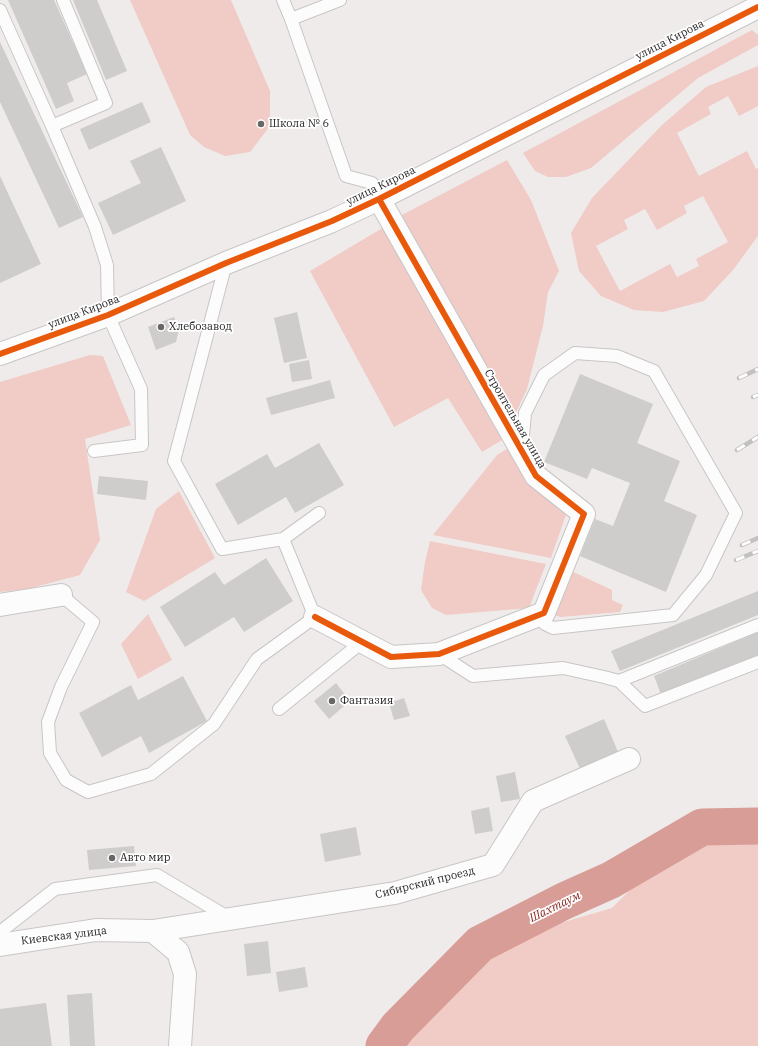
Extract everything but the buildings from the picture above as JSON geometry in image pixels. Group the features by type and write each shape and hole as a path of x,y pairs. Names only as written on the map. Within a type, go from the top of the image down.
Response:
{"street":[{"name":"улица Кирова","path":"0,354 108,315 226,262 332,221 379,199 758,7"},
{"name":"Строительная улица","path":"379,199 536,476 584,514 544,613 540,615"},
{"path":"0,605 61,595"},
{"path":"314,617 391,657 439,654 540,615"},
{"name":"Сибирский проезд","path":"153,931 395,893 493,865 533,800 629,759"},
{"name":"Киевская улица","path":"0,945 96,930 153,931"},
{"path":"153,931 178,952 185,974 180,1046"}],"lane":[{"path":"52,126 106,103 63,0"},
{"path":"283,0 346,176 372,183 379,199"},
{"path":"291,20 340,0"},
{"path":"0,10 95,227 107,266 108,315 141,389 142,445 94,451"},
{"path":"226,262 174,461 222,549 283,539 320,513"},
{"path":"522,452 525,413 544,374 575,353 617,356 654,371 736,513 706,575 673,615 553,628 545,624 540,615"},
{"path":"61,595 93,622 61,687 48,722 50,753 66,780 88,792 150,774 214,724 257,659 314,617 283,539"},
{"path":"619,682 758,625"},
{"path":"279,709 362,642"},
{"path":"439,654 473,676 563,668 604,677 619,682 645,706 758,662"},
{"path":"0,932 55,889 157,875 230,918"}],"shaded area":[{"path":"130,0 231,0 270,91 270,126 250,152 225,156 204,147 190,135"},
{"path":"752,30 758,35 758,45 698,78 591,168 566,177 548,177 535,171 523,153"},
{"path":"758,66 758,106 739,116 728,96 708,107 711,114 677,133 699,176 747,151 756,169 758,168 758,236 733,270 704,301 663,312 634,310 601,296 579,271 571,233 592,198 662,125 706,87","holes":["703,196 728,242 696,259 699,266 677,277 670,264 620,291 596,246 628,229 624,220 645,209 657,230 687,213 684,206"]},
{"path":"507,160 531,200 559,271 548,292 543,326 527,389 513,419 400,216"},
{"path":"386,226 507,437 482,452 448,398 394,427 310,271"},
{"path":"90,355 103,356 131,425 85,439 100,540 80,575 27,589 0,592 0,382"},
{"path":"510,447 568,509 551,558 433,535 497,455"},
{"path":"179,491 215,558 144,601 126,592 156,509"},
{"path":"430,541 546,564 529,608 446,615 432,608 421,590"},
{"path":"565,568 612,590 612,600 623,605 620,612 561,617 557,616 551,611"},
{"path":"148,614 172,660 138,679 121,644"},
{"path":"719,832 758,836 758,1046 407,1046 420,1026 475,968 547,927 612,908 670,850"}],"waterway":[{"name":"Шахтаум","path":"384,1046 398,1027 480,944 564,901 611,880 702,827 758,826"}],"railway":[{"path":"739,378 758,369"},
{"path":"753,397 758,395"},
{"path":"737,450 758,437"},
{"path":"742,545 758,538"},
{"path":"736,560 758,551"}],"cycle path":[{"path":"0,354 108,315 226,263 332,221 379,199 758,7"},
{"path":"315,617 391,657 439,654 544,613 584,514 536,476 379,199"}],"place":[{"name":"Школа № 6","path":"261,124"},
{"name":"Хлебозавод","path":"161,327"},
{"name":"Фантазия","path":"332,701"},
{"name":"Авто мир","path":"112,858"}]}
